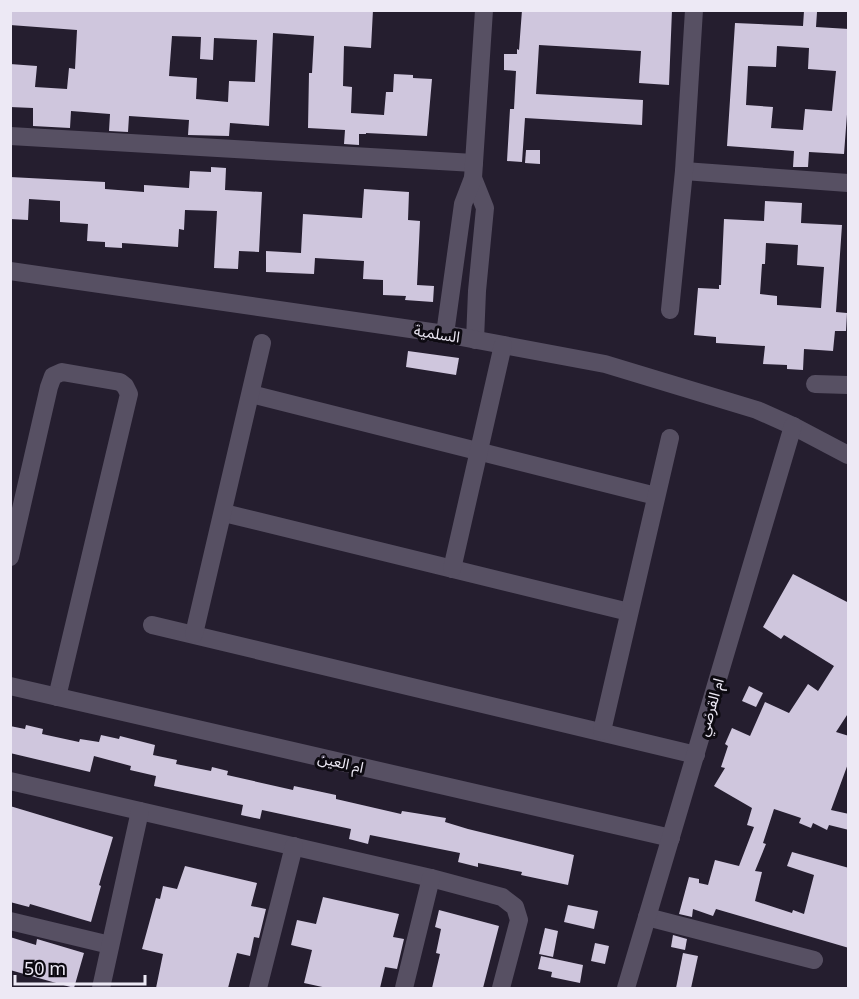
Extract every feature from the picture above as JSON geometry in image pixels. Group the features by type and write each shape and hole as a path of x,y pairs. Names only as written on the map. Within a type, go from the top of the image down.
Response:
{"street":[{"path":"445,334 463,204 474,170 484,10"},
{"path":"670,310 684,171 694,10"},
{"path":"10,136 474,170"},
{"path":"474,170 485,208 475,340"},
{"path":"684,171 849,183"},
{"name":"السلمية","path":"10,271 445,334 605,364 757,411 793,426 849,455"},
{"path":"194,634 262,343"},
{"path":"452,569 503,345"},
{"path":"10,557 53,376 62,372 120,382 129,394 57,697"},
{"path":"815,384 849,386"},
{"path":"250,394 656,496"},
{"name":"ام القرضي","path":"626,988 793,426"},
{"path":"602,731 670,438"},
{"path":"224,513 629,612"},
{"path":"152,625 696,755"},
{"name":"ام العين","path":"10,686 671,838"},
{"path":"10,781 431,878 502,897 515,907 519,920 501,988"},
{"path":"100,988 140,811"},
{"path":"258,988 294,846"},
{"path":"404,988 431,878"},
{"path":"647,917 814,960"},
{"path":"10,921 110,945"}],"building":[{"path":"10,10 373,10 371,48 344,46 343,86 352,87 351,113 384,115 386,92 393,92 394,74 432,79 427,136 366,133 359,134 359,145 344,144 345,130 308,128 309,73 312,73 314,36 273,33 269,126 230,123 229,136 188,135 189,120 129,116 128,132 109,131 110,114 71,111 70,128 33,126 33,108 10,107 10,64 37,66 35,87 67,89 69,68 75,69 77,30 10,25","holes":["172,36 201,37 200,59 213,60 214,38 257,40 255,82 229,81 228,102 196,99 197,78 169,76"]},
{"path":"522,10 672,10 669,85 639,83 641,51 539,45 536,94 643,100 642,125 525,118 522,162 507,161 510,109 514,109 516,71 504,70 504,54 517,54 517,49 519,50"},
{"path":"804,11 817,12 816,27 849,29 849,88 844,154 809,152 808,167 793,167 794,151 727,146 735,23 803,26","holes":["777,46 809,48 808,69 836,71 832,111 805,109 803,130 771,128 773,107 746,105 748,66 776,67"]},
{"path":"526,150 540,150 540,164 525,163"},
{"path":"211,167 226,168 225,190 262,192 259,252 239,251 238,269 214,268 217,211 185,210 184,230 179,229 178,247 122,243 122,248 105,247 105,242 87,241 88,224 60,222 60,201 29,199 28,220 10,219 10,177 105,182 105,189 144,192 144,185 189,188 190,171 211,172"},
{"path":"364,189 409,192 408,220 420,221 417,285 434,286 433,302 405,300 406,296 383,295 383,280 363,279 364,261 315,258 314,274 266,272 266,251 301,253 303,214 362,218"},
{"path":"765,201 802,203 801,223 842,225 836,312 847,313 846,331 835,331 833,351 804,349 803,370 787,369 787,365 763,364 765,346 716,343 716,337 694,335 698,288 719,289 721,285 724,219 764,221","holes":["766,243 798,245 797,265 824,267 821,308 777,305 777,296 760,294"]},
{"path":"408,351 459,358 456,375 406,367"},
{"path":"793,574 849,603 849,712 836,732 849,736 849,761 831,810 849,814 849,830 829,825 827,830 813,823 811,828 799,823 801,818 774,809 763,843 766,844 755,871 762,872 755,901 792,913 793,910 804,914 814,875 787,866 792,852 849,868 849,948 716,909 713,916 693,909 692,917 679,914 689,877 699,879 699,883 708,885 715,860 739,866 754,827 747,825 752,808 714,786 725,768 721,767 728,746 725,744 732,728 750,736 765,702 789,713 808,684 818,691 834,666 784,635 781,639 763,627"},
{"path":"749,686 763,693 756,707 742,701"},
{"path":"26,725 43,729 42,734 79,742 80,739 99,742 101,735 119,739 120,736 155,745 153,755 177,760 176,764 211,771 212,767 228,771 227,775 293,790 294,786 336,795 336,799 401,814 402,811 446,818 445,822 468,829 574,855 568,885 521,875 522,872 478,863 478,867 458,862 460,853 370,835 368,844 349,839 351,829 262,810 260,819 241,815 243,805 154,786 156,776 130,770 131,766 94,756 90,772 10,753 10,726 25,729"},
{"path":"10,806 113,837 91,922 30,904 29,907 10,902"},
{"path":"185,866 257,883 251,906 266,909 259,938 254,937 250,956 237,953 228,988 156,988 163,954 142,949 156,898 160,899 163,886 177,889"},
{"path":"323,897 399,914 393,937 404,939 397,969 385,967 380,988 327,988 304,983 312,950 291,945 297,920 316,924"},
{"path":"568,905 598,911 594,929 564,922"},
{"path":"439,910 499,926 483,988 432,988 440,954 436,953 441,929 435,927"},
{"path":"545,928 558,931 553,957 539,954"},
{"path":"673,935 687,939 685,950 671,947"},
{"path":"10,937 36,945 37,939 84,953 74,988 10,970"},
{"path":"595,943 609,946 605,964 591,961"},
{"path":"683,953 698,956 691,988 676,988"},
{"path":"541,956 583,965 580,983 551,977 552,972 538,969"}]}
